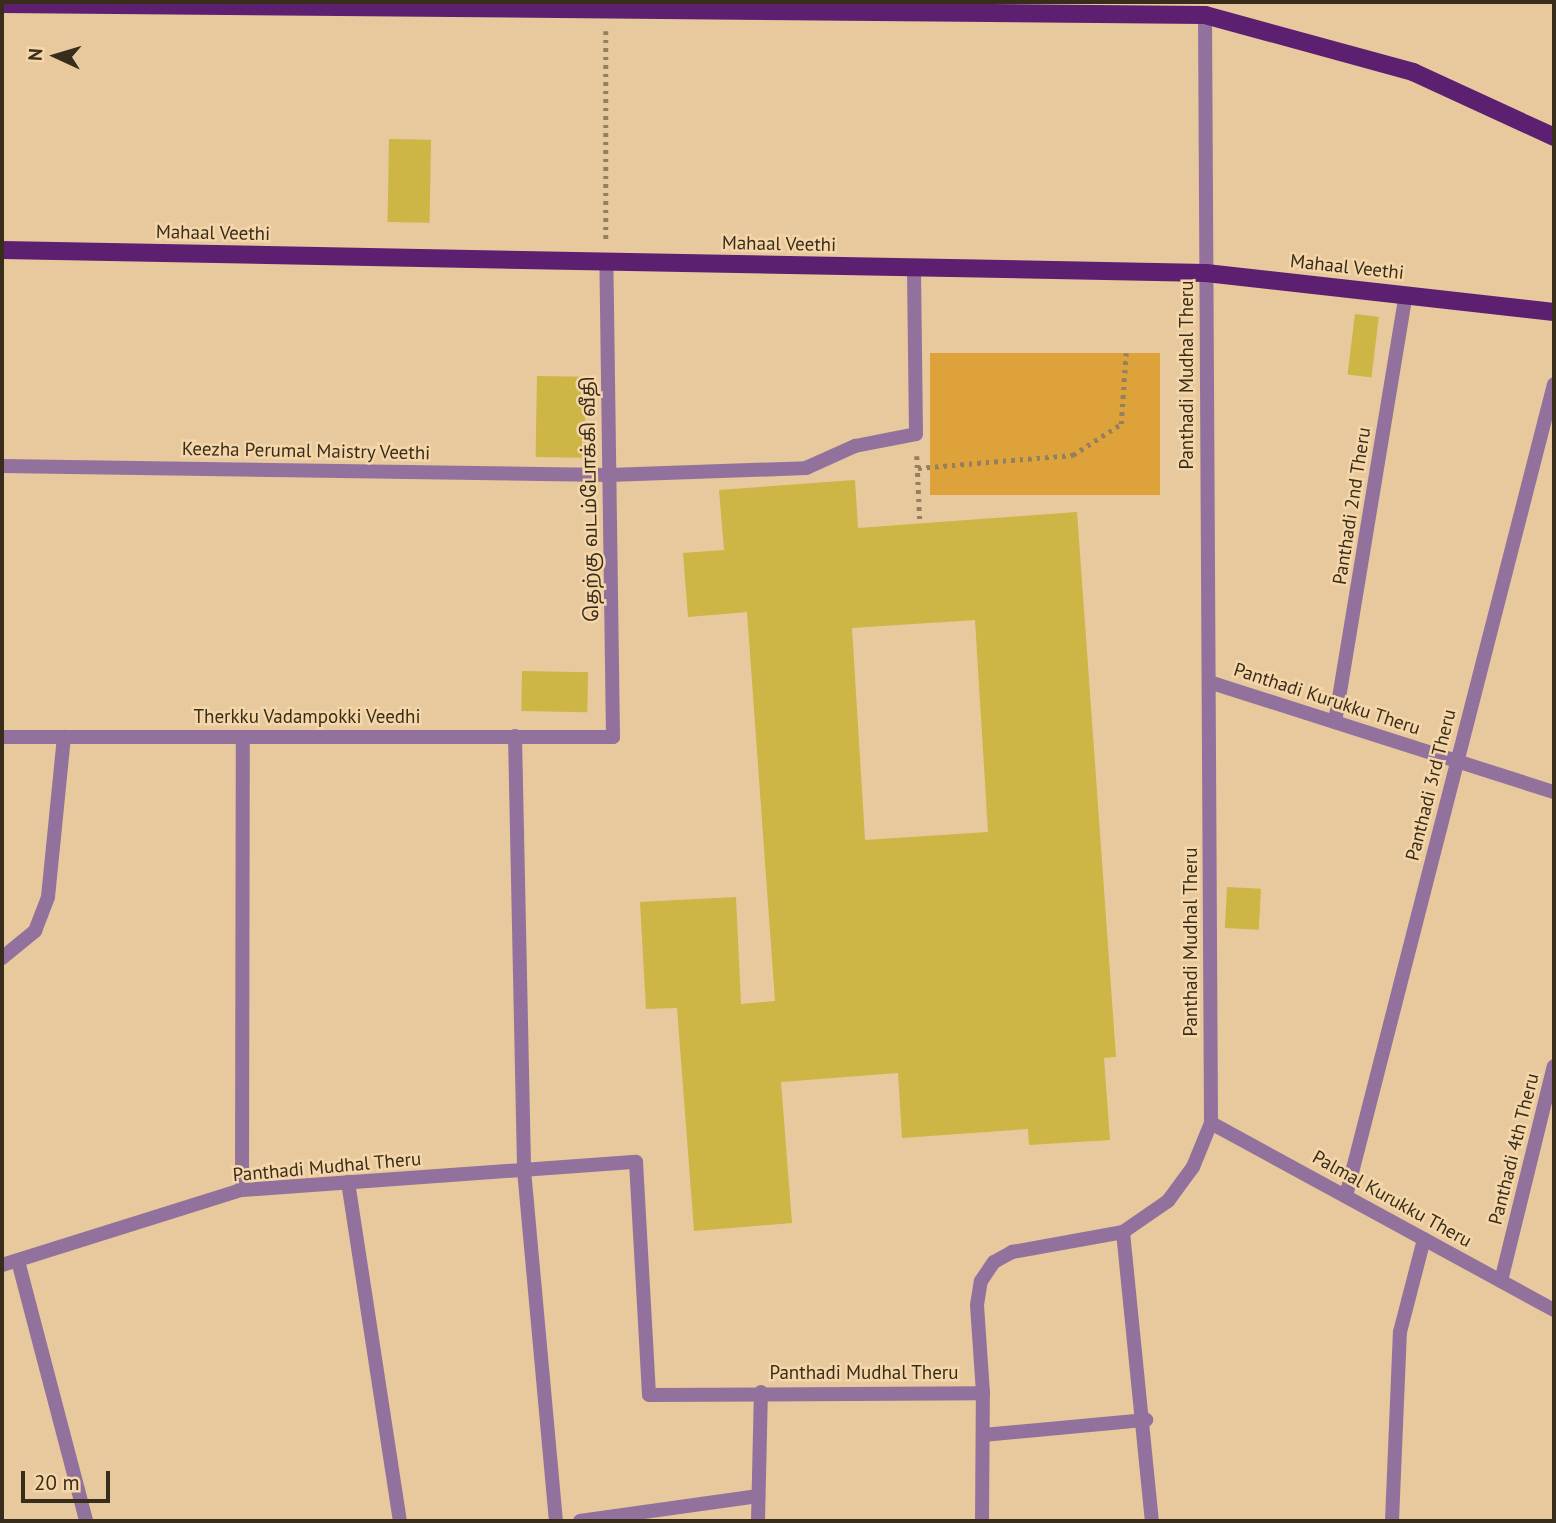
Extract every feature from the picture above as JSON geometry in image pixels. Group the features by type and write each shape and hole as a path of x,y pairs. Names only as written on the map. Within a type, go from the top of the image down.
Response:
{"main road":[{"path":"2,4 234,4 606,10 1205,8 1413,72 1554,137"},
{"name":"Mahaal Veethi","path":"2,250 1206,273 1554,312"}],"street":[{"name":"Panthadi Mudhal Theru","path":"2,1265 242,1190 636,1163 649,1395 761,1392 983,1393 977,1305 981,1281 994,1262 1012,1252 1123,1232 1168,1201 1193,1167 1211,1122 1205,8"},
{"name":"தெற்கு வடம்போக்கி வீதி","path":"606,261 613,737"},
{"path":"914,267 916,434"},
{"name":"Panthadi 2nd Theru","path":"1335,722 1406,295"},
{"name":"Panthadi 3rd Theru","path":"1346,1196 1554,384"},
{"name":"Keezha Perumal Maistry Veethi","path":"2,466 609,475 806,468 855,446 916,434"},
{"name":"Panthadi Kurukku Theru","path":"1209,682 1554,792"},
{"path":"516,736 524,1170 556,1521"},
{"name":"Therkku Vadampokki Veedhi","path":"2,737 613,737"},
{"path":"2,958 35,931 48,897 64,737"},
{"path":"242,1190 243,737"},
{"name":"Panthadi 4th Theru","path":"1501,1281 1554,1066"},
{"name":"Palmal Kurukku Theru","path":"1211,1122 1554,1310"},
{"path":"348,1182 400,1521"},
{"path":"1123,1232 1146,1420 1152,1521"},
{"path":"1392,1521 1400,1332 1424,1239"},
{"path":"18,1261 86,1521"},
{"path":"758,1521 761,1392"},
{"path":"982,1521 983,1393"},
{"path":"984,1435 1146,1420"},
{"path":"580,1521 758,1496"}],"path":[{"path":"606,10 606,261"},
{"path":"918,468 1073,455 1121,424 1126,353"},
{"path":"916,434 920,523"}],"shaded area":[{"path":"930,353 1160,353 1160,495 930,495"}],"building":[{"path":"389,139 431,140 430,223 388,222"},
{"path":"1355,314 1379,317 1371,377 1348,375"},
{"path":"537,376 586,377 585,458 536,457"},
{"path":"855,480 858,528 1077,512 1116,1057 1104,1058 1110,1140 1029,1145 1028,1129 902,1138 898,1073 781,1082 792,1223 694,1231 677,1008 646,1009 640,902 736,897 741,1004 775,1001 747,612 688,617 683,553 724,550 719,490","holes":["975,620 988,832 865,840 852,628"]},
{"path":"522,671 588,672 587,712 521,711"},
{"path":"1227,887 1261,889 1259,930 1225,928"}]}
